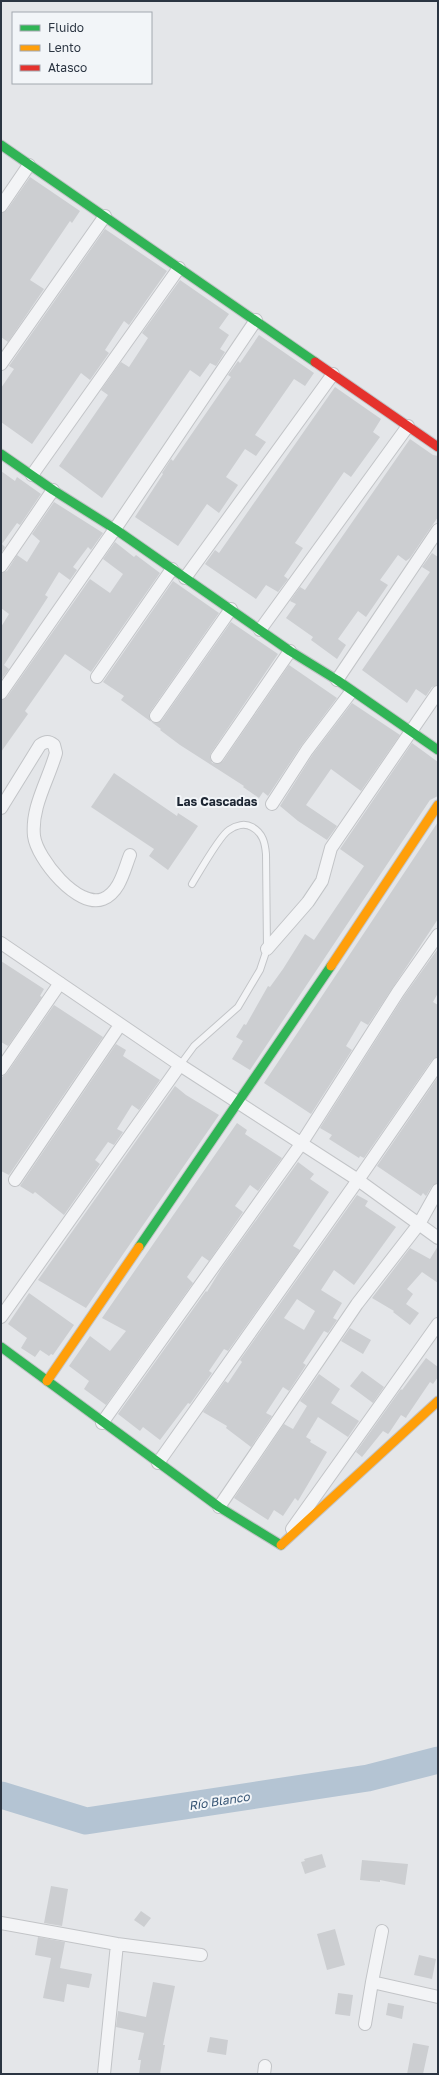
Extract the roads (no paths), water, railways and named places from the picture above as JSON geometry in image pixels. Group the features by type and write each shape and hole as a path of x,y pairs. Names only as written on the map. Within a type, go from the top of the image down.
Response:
{"street":[{"path":"1,145 438,447"},
{"path":"1,206 29,165"},
{"path":"1,364 105,216"},
{"path":"32,475 179,268"},
{"path":"1,693 115,529 256,320"},
{"path":"185,578 332,374"},
{"path":"260,630 408,426"},
{"path":"1,454 53,490 115,529 290,651 337,680 351,692 411,730 438,750"},
{"path":"1,566 53,490"},
{"path":"337,680 438,530"},
{"path":"97,677 172,568"},
{"path":"156,716 231,609"},
{"path":"217,756 290,651"},
{"path":"272,804 307,750 351,692"},
{"path":"267,949 308,902 322,881 331,848 438,692"},
{"path":"1,808 40,745 45,742 50,742 54,745 56,754 36,807 34,822 34,837 39,852 49,868 61,882 79,894 93,900 103,899 112,893 119,884 130,855"},
{"path":"47,1381 239,1103 438,805"},
{"path":"102,1423 301,1144 398,992 438,935"},
{"path":"1,943 180,1065 358,1180 438,1238"},
{"path":"1,1069 60,983"},
{"path":"15,1180 120,1025"},
{"path":"158,1463 438,1064"},
{"path":"1,1317 180,1065"},
{"path":"219,1507 357,1304 419,1224 438,1190"},
{"path":"281,1545 438,1324"},
{"path":"1,1347 102,1423 219,1507 281,1545"},
{"path":"281,1545 438,1401"},
{"path":"1,1923 117,1944 201,1955"},
{"path":"365,2024 382,1930"},
{"path":"104,2074 117,1944"},
{"path":"372,1982 438,1997"}],"lane":[{"path":"180,1065 194,1046 238,1007 260,970 267,949 266,854 264,841 259,832 252,826 243,824 227,830 192,884"}],"waterway":[{"name":"Río Blanco","path":"1,1795 86,1821 368,1778 438,1760"}],"district":[{"name":"Las Cascadas","path":"217,801"}]}
